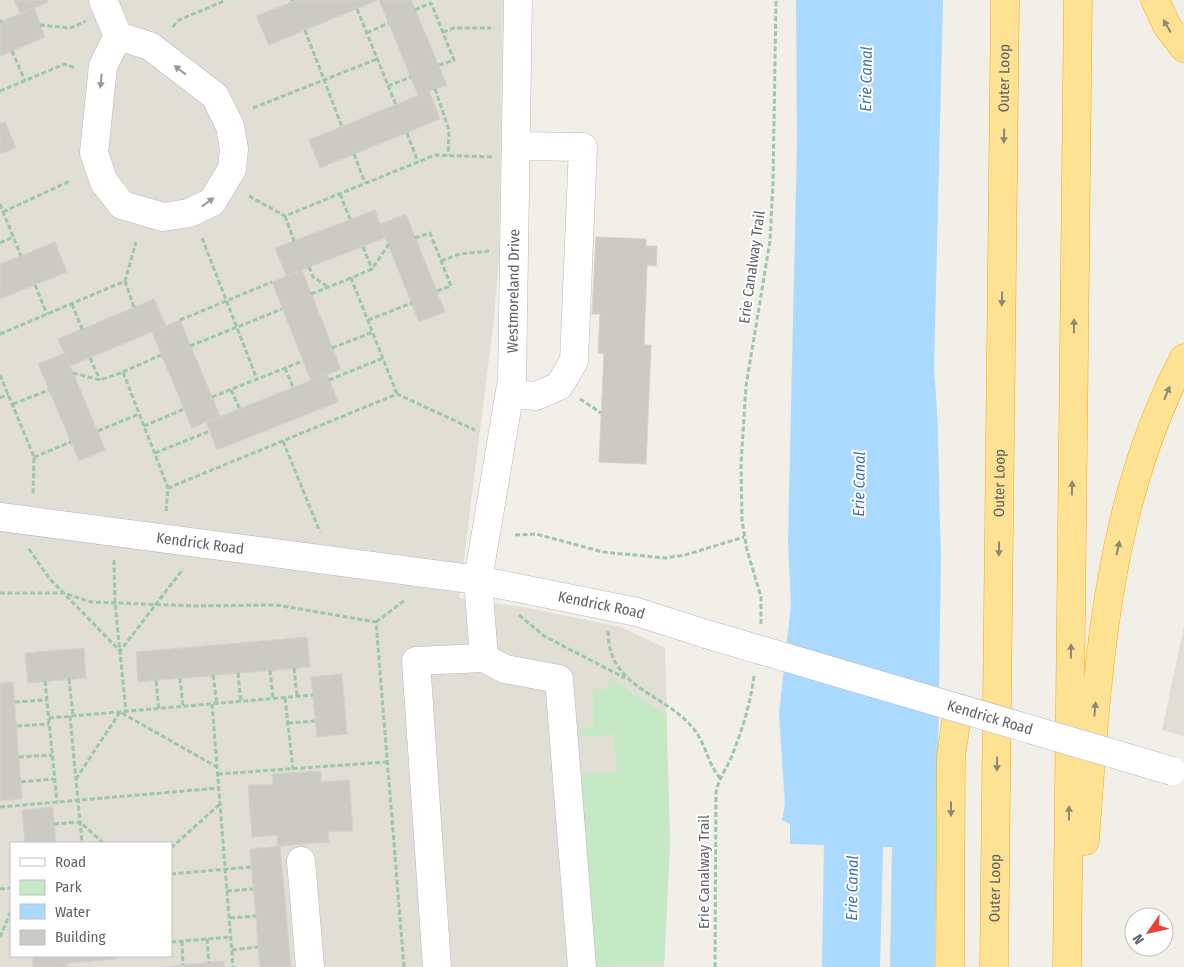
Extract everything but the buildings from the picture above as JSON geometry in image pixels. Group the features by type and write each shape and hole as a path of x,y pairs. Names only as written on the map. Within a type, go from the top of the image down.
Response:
{"highway":[{"name":"Outer Loop","path":"994,967 1005,0"},
{"path":"1067,967 1078,0"},
{"path":"1156,0 1167,26 1184,48"},
{"path":"1078,967 1091,752 1106,610 1124,520 1148,439 1184,358"},
{"path":"950,967 951,757 958,708"}],"street":[{"name":"Westmoreland Drive","path":"484,658 478,580 512,379 504,151 518,0"},
{"path":"98,9 118,36 150,46 215,96 230,126 234,149 232,169 212,202 189,213 162,218 122,205 104,182 94,153 103,66 118,36"},
{"path":"504,151 584,147 574,361 559,386 536,396 510,394"},
{"name":"Kendrick Road","path":"0,518 478,580 612,606 651,615 706,634 1178,772"},
{"path":"437,967 416,661 484,658 505,669 559,679 582,967"},
{"path":"301,861 310,967"}],"path":[{"path":"173,27 177,21 216,2 226,0"},
{"name":"Erie Canalway Trail","path":"759,634 760,597 744,537 741,503 741,465 746,386 770,241 773,183 776,0"},
{"path":"416,10 431,3 443,32 454,60 439,66"},
{"path":"40,25 70,28 98,9"},
{"path":"357,9 396,105"},
{"path":"366,33 388,23"},
{"path":"443,32 454,28 491,28"},
{"path":"305,30 342,127"},
{"path":"12,51 25,80"},
{"path":"253,108 377,59"},
{"path":"0,91 65,64 75,68"},
{"path":"388,86 411,77"},
{"path":"435,89 449,130 448,155"},
{"path":"406,132 418,162"},
{"path":"285,216 435,155 504,151"},
{"path":"354,154 365,183"},
{"path":"3,212 70,181"},
{"path":"340,194 350,219"},
{"path":"249,196 285,216 294,241"},
{"path":"0,204 21,256"},
{"path":"416,238 430,233 451,286 437,291"},
{"path":"0,243 13,237"},
{"path":"202,238 257,379"},
{"path":"134,307 125,281 136,242"},
{"path":"311,294 372,269 388,244"},
{"path":"363,246 372,269"},
{"path":"441,261 459,254 491,251"},
{"path":"310,267 313,277 328,287"},
{"path":"351,278 397,394 475,430"},
{"path":"0,334 125,281"},
{"path":"180,320 272,282"},
{"path":"35,285 46,314"},
{"path":"368,320 412,303"},
{"path":"72,304 82,329"},
{"path":"190,346 282,308"},
{"path":"332,348 373,332"},
{"path":"73,373 100,380 162,355"},
{"path":"90,358 100,380"},
{"path":"329,380 383,358"},
{"path":"212,398 303,361"},
{"path":"285,368 294,388"},
{"path":"123,372 168,488 166,511"},
{"path":"0,375 34,457 33,494"},
{"path":"12,404 49,390"},
{"path":"232,390 240,409"},
{"path":"0,398 8,394"},
{"path":"168,488 397,394"},
{"path":"574,395 602,413"},
{"path":"144,426 184,409"},
{"path":"98,431 139,414"},
{"path":"155,453 210,431"},
{"path":"284,441 320,532"},
{"path":"34,457 71,442"},
{"path":"515,535 536,534 603,552 664,558 685,555 744,537"},
{"path":"29,549 64,593 120,651"},
{"path":"114,560 115,603 126,712"},
{"path":"120,651 183,569"},
{"path":"0,594 64,593 91,602 115,603 223,607 276,605 376,622 405,600"},
{"path":"612,606 609,623 609,643 615,662 628,679"},
{"path":"519,615 544,636 628,679 677,713 700,737 710,764 720,778"},
{"path":"376,622 404,967"},
{"path":"294,668 297,696"},
{"path":"270,670 273,699"},
{"name":"Erie Canalway Trail","path":"715,967 716,792 720,778 733,754 747,713 755,671"},
{"path":"238,673 241,702"},
{"path":"213,675 217,768 233,967"},
{"path":"180,678 184,707"},
{"path":"69,679 82,842"},
{"path":"156,680 159,709"},
{"path":"46,681 56,802"},
{"path":"49,718 312,695"},
{"path":"285,698 293,769"},
{"path":"15,702 47,700"},
{"path":"120,712 217,768"},
{"path":"76,779 120,712"},
{"path":"288,723 315,721"},
{"path":"16,726 49,724"},
{"path":"19,757 52,755"},
{"path":"218,774 387,762"},
{"path":"21,782 54,779"},
{"path":"0,806 219,788"},
{"path":"172,847 220,804"},
{"path":"54,824 80,822 102,842"},
{"path":"172,874 251,867"},
{"path":"227,891 253,888"},
{"path":"0,936 10,914"},
{"path":"230,918 256,916"},
{"path":"172,942 231,937"},
{"path":"207,939 209,963"},
{"path":"182,941 184,966"},
{"path":"232,950 258,948"}],"shaded area":[{"path":"0,0 503,0 499,257 494,319 459,598 528,608 621,627 665,648 670,843 664,967 0,967"},
{"path":"1184,626 1184,736 1162,730"}],"green space":[{"path":"610,678 666,715 670,843 664,963 591,967 576,776 617,771 614,734 573,738 573,729 594,727 593,688 606,691"}],"water":[{"name":"Erie Canal","path":"796,0 943,0 934,370 941,553 935,967 890,967 892,847 883,847 880,967 822,967 824,845 790,844 790,824 782,820 785,804 779,714 791,605 788,542 797,143"}]}
